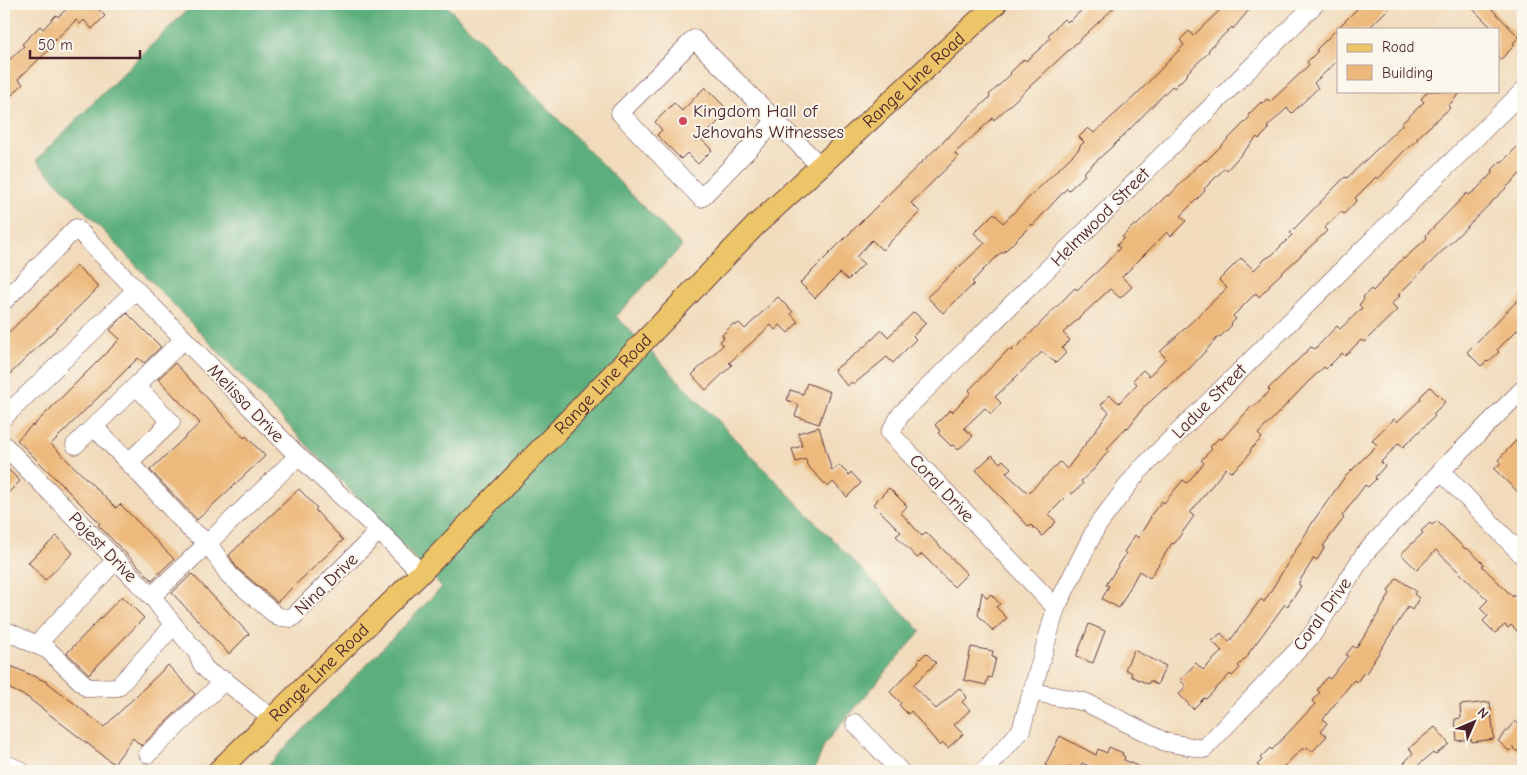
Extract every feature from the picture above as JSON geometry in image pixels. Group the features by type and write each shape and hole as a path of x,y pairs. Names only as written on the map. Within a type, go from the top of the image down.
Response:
{"main road":[{"name":"Range Line Road","path":"218,771 421,574 748,233 996,4"}],"street":[{"name":"Helmwood Street","path":"890,433 901,414 1315,4"},
{"path":"776,121 701,198 620,113 694,39 776,121 820,166"},
{"name":"Ladue Street","path":"985,771 1021,730 1056,608 1097,526 1138,472 1523,91"},
{"name":"Melissa Drive","path":"4,301 76,228 298,456 421,574"},
{"path":"4,417 136,290"},
{"path":"75,446 184,339"},
{"path":"129,462 171,422 136,386"},
{"name":"Coral Drive","path":"1033,692 1085,702 1165,742 1204,749 1312,635 1365,553 1441,471 1523,389"},
{"name":"Nina Drive","path":"94,427 190,529 208,543 229,575 278,617 292,618 379,532"},
{"name":"Coral Drive","path":"890,433 1056,608"},
{"name":"Pojest Drive","path":"4,445 152,596 173,626 197,652 201,663 216,678 224,680 273,719"},
{"path":"152,596 298,456"},
{"path":"1441,471 1523,556"},
{"path":"37,644 116,560"},
{"path":"4,630 48,650 88,688 118,687 173,626"},
{"path":"148,754 224,680"},
{"path":"855,723 900,771"},
{"path":"4,763 21,771"}],"green space":[{"path":"193,4 445,4 682,246 616,316 921,631 825,743 814,771 263,771 442,587 36,160"}],"building":[{"path":"72,4 105,4 99,10 105,16 92,29 84,20 80,24 76,20 53,42 55,44 18,79 23,84 10,97 4,91 4,65 24,46 22,44 40,26 43,29 56,15 58,17"},
{"path":"1088,4 1118,4 994,120 993,118 955,153 958,157 911,203 920,212 882,250 872,240 856,257 864,264 848,280 840,273 815,298 800,283 902,181 990,97 989,95 1024,59 1026,61 1044,45 1050,38 1048,35 1064,19 1067,22 1070,21"},
{"path":"1226,4 1243,4 1249,10 1233,29 1232,27 1211,47 1209,52 1174,88 1172,86 1116,143 1083,173 1085,175 1069,190 1067,188 1033,225 985,268 972,282 974,284 943,313 927,297 985,243 974,233 994,213 1003,223 1080,148 1084,142 1079,137 1088,128 1094,133 1135,96 1184,45 1180,40 1189,31 1193,36"},
{"path":"1362,4 1393,4 1369,28 1338,28"},
{"path":"1468,4 1487,4 1519,37 1513,43 1515,45 1500,60 1500,28 1492,28"},
{"path":"1337,29 1337,61 1314,83 1318,88 1292,113 1287,108 1267,127 1269,129 1259,139 1257,137 1227,170 1225,168 1204,189 1205,191 1180,216 1186,221 1171,236 1167,232 1122,277 1132,287 1120,298 1110,289 1063,333 1070,340 1062,348 1066,353 1056,363 1042,352 995,397 1001,403 991,414 985,408 964,428 973,436 958,450 953,445 951,446 938,433 940,431 935,425 950,410 952,412 971,393 969,390 1009,349 1011,351 1016,348 1075,288 1077,290 1103,266 1120,248 1117,245 1124,238 1122,237 1135,224 1136,226 1167,195 1169,196 1199,164 1206,161 1250,117 1248,115 1261,102 1262,104 1267,99 1270,102 1309,65 1307,62 1318,51 1316,50"},
{"path":"705,87 729,111 701,139 712,150 698,164 687,153 681,159 657,135 662,130 655,122 674,103 682,111"},
{"path":"1427,92 1461,92 1448,106 1450,108 1417,138 1378,179 1376,177 1355,198 1357,200 1344,214 1341,212 1324,228 1327,231 1269,285 1259,297 1256,293 1233,316 1236,319 1232,325 1219,336 1190,368 1143,408 1128,428 1107,449 1109,450 1095,468 1081,481 1083,484 1072,494 1071,492 1049,514 1056,522 1042,536 1031,525 1029,527 976,470 992,455 1000,463 1003,460 1011,468 1006,473 1028,493 1060,462 1067,469 1109,412 1101,405 1110,395 1119,403 1137,384 1133,380 1143,370 1149,376 1166,358 1160,352 1227,288 1219,280 1241,258 1254,270 1272,255 1292,235 1290,233 1345,177 1347,178 1424,102 1421,99"},
{"path":"1523,141 1523,171 1398,295 1400,296 1391,304 1397,310 1364,342 1361,340 1345,356 1342,353 1326,369 1324,367 1258,434 1262,438 1250,450 1247,457 1233,471 1230,472 1226,468 1190,513 1194,516 1174,544 1172,543 1150,578 1139,571 1119,608 1102,599 1109,586 1106,585 1126,554 1124,552 1135,535 1138,538 1150,516 1162,501 1164,503 1183,480 1187,483 1204,463 1201,460 1212,449 1210,447 1219,438 1221,440 1252,406 1270,391 1268,389 1311,347 1315,349 1337,326 1340,329 1362,308 1359,305 1364,299 1363,297 1371,289 1373,291 1403,258 1427,238 1426,235 1467,193 1469,195 1477,189 1494,171 1492,170"},
{"path":"77,266 99,287 4,380 4,337"},
{"path":"1523,295 1523,335 1518,329 1497,350 1499,352 1481,366 1467,352"},
{"path":"778,297 793,312 791,314 798,322 788,333 780,325 775,330 771,325 729,363 732,365 706,390 692,375 723,345 720,341 724,338 722,335 733,324 735,326 739,323 745,329"},
{"path":"914,312 926,323 913,336 916,339 893,363 887,357 854,384 852,382 847,386 834,370 863,348 882,330 888,337"},
{"path":"127,313 161,347 144,363 138,358 51,444 116,508 120,504 174,559 152,580 98,525 100,523 17,440 120,339 110,330"},
{"path":"175,363 244,438 246,436 265,456 197,520 150,470 200,423 158,379"},
{"path":"807,383 830,392 819,424 795,416 799,405 787,400 790,390 803,394"},
{"path":"1430,387 1445,402 1433,414 1435,416 1403,447 1399,443 1381,462 1385,466 1368,487 1365,485 1342,516 1344,518 1323,546 1325,547 1317,560 1314,558 1299,582 1301,586 1288,606 1285,604 1249,655 1238,666 1240,668 1232,676 1230,674 1206,699 1204,698 1193,709 1179,694 1186,686 1180,680 1196,663 1203,670 1222,651 1212,641 1221,633 1229,642 1261,599 1264,602 1314,520 1344,478 1377,445 1372,440 1394,419 1397,422 1421,399 1420,397"},
{"path":"819,427 832,471 839,465 849,475 851,472 861,483 847,497 833,482 828,487 807,465 806,459 796,462 792,449 802,446 798,433"},
{"path":"1523,433 1523,497 1494,469 1501,463 1498,460"},
{"path":"4,465 20,481 4,497"},
{"path":"889,488 907,506 901,513 922,536 926,532 967,574 954,587 922,554 917,558 896,536 901,532 873,504"},
{"path":"299,489 317,508 315,510 343,540 277,602 237,568 229,555"},
{"path":"1437,521 1465,549 1467,548 1484,564 1482,566 1513,597 1514,595 1523,604 1523,637 1511,625 1508,628 1505,625 1495,633 1483,621 1488,616 1480,608 1488,600 1436,550 1417,570 1401,554 1423,533 1421,531 1430,523 1432,525"},
{"path":"57,536 73,553 45,580 28,562"},
{"path":"192,574 249,634 229,654 172,593"},
{"path":"1397,578 1416,591 1414,594 1419,598 1412,610 1408,607 1366,673 1364,672 1357,682 1354,680 1323,719 1327,723 1321,731 1327,736 1312,752 1307,747 1304,750 1303,748 1279,771 1264,771 1257,765 1262,760 1260,758 1270,748 1272,750 1315,704 1312,701 1320,692 1317,690 1327,677 1330,679 1348,656 1346,655 1353,646 1356,648 1366,634 1387,599 1390,593 1388,591"},
{"path":"982,592 987,598 991,594 1000,604 996,607 1007,618 993,631 978,615"},
{"path":"122,596 144,618 89,674 67,653"},
{"path":"1089,624 1105,631 1093,663 1076,657"},
{"path":"971,647 993,651 992,657 996,658 991,678 988,677 986,685 964,680"},
{"path":"1134,650 1166,666 1157,685 1150,681 1148,684 1131,676 1132,673 1125,669"},
{"path":"926,653 936,663 913,685 936,709 959,688 967,697 962,702 970,710 954,725 963,734 948,748 943,743 940,746 911,711 908,714 899,705 901,703 890,692"},
{"path":"4,663 47,682 104,727 168,665 195,694 141,746 133,738 114,764 27,697 4,686"},
{"path":"1490,702 1494,739 1472,742 1471,739 1457,741 1455,719 1461,718 1460,705"},
{"path":"1515,721 1523,728 1523,757 1513,747 1509,751 1498,741"},
{"path":"1435,727 1449,744 1435,755 1433,753 1411,771 1397,771 1413,753 1409,748"},
{"path":"1060,736 1096,755 1098,749 1107,753 1109,747 1123,753 1124,760 1149,771 1101,771 1082,763 1078,771 1069,766 1067,771 1058,771 1045,765"}],"place":[{"name":"Kingdom Hall of Jehovahs Witnesses","path":"683,121"}]}
